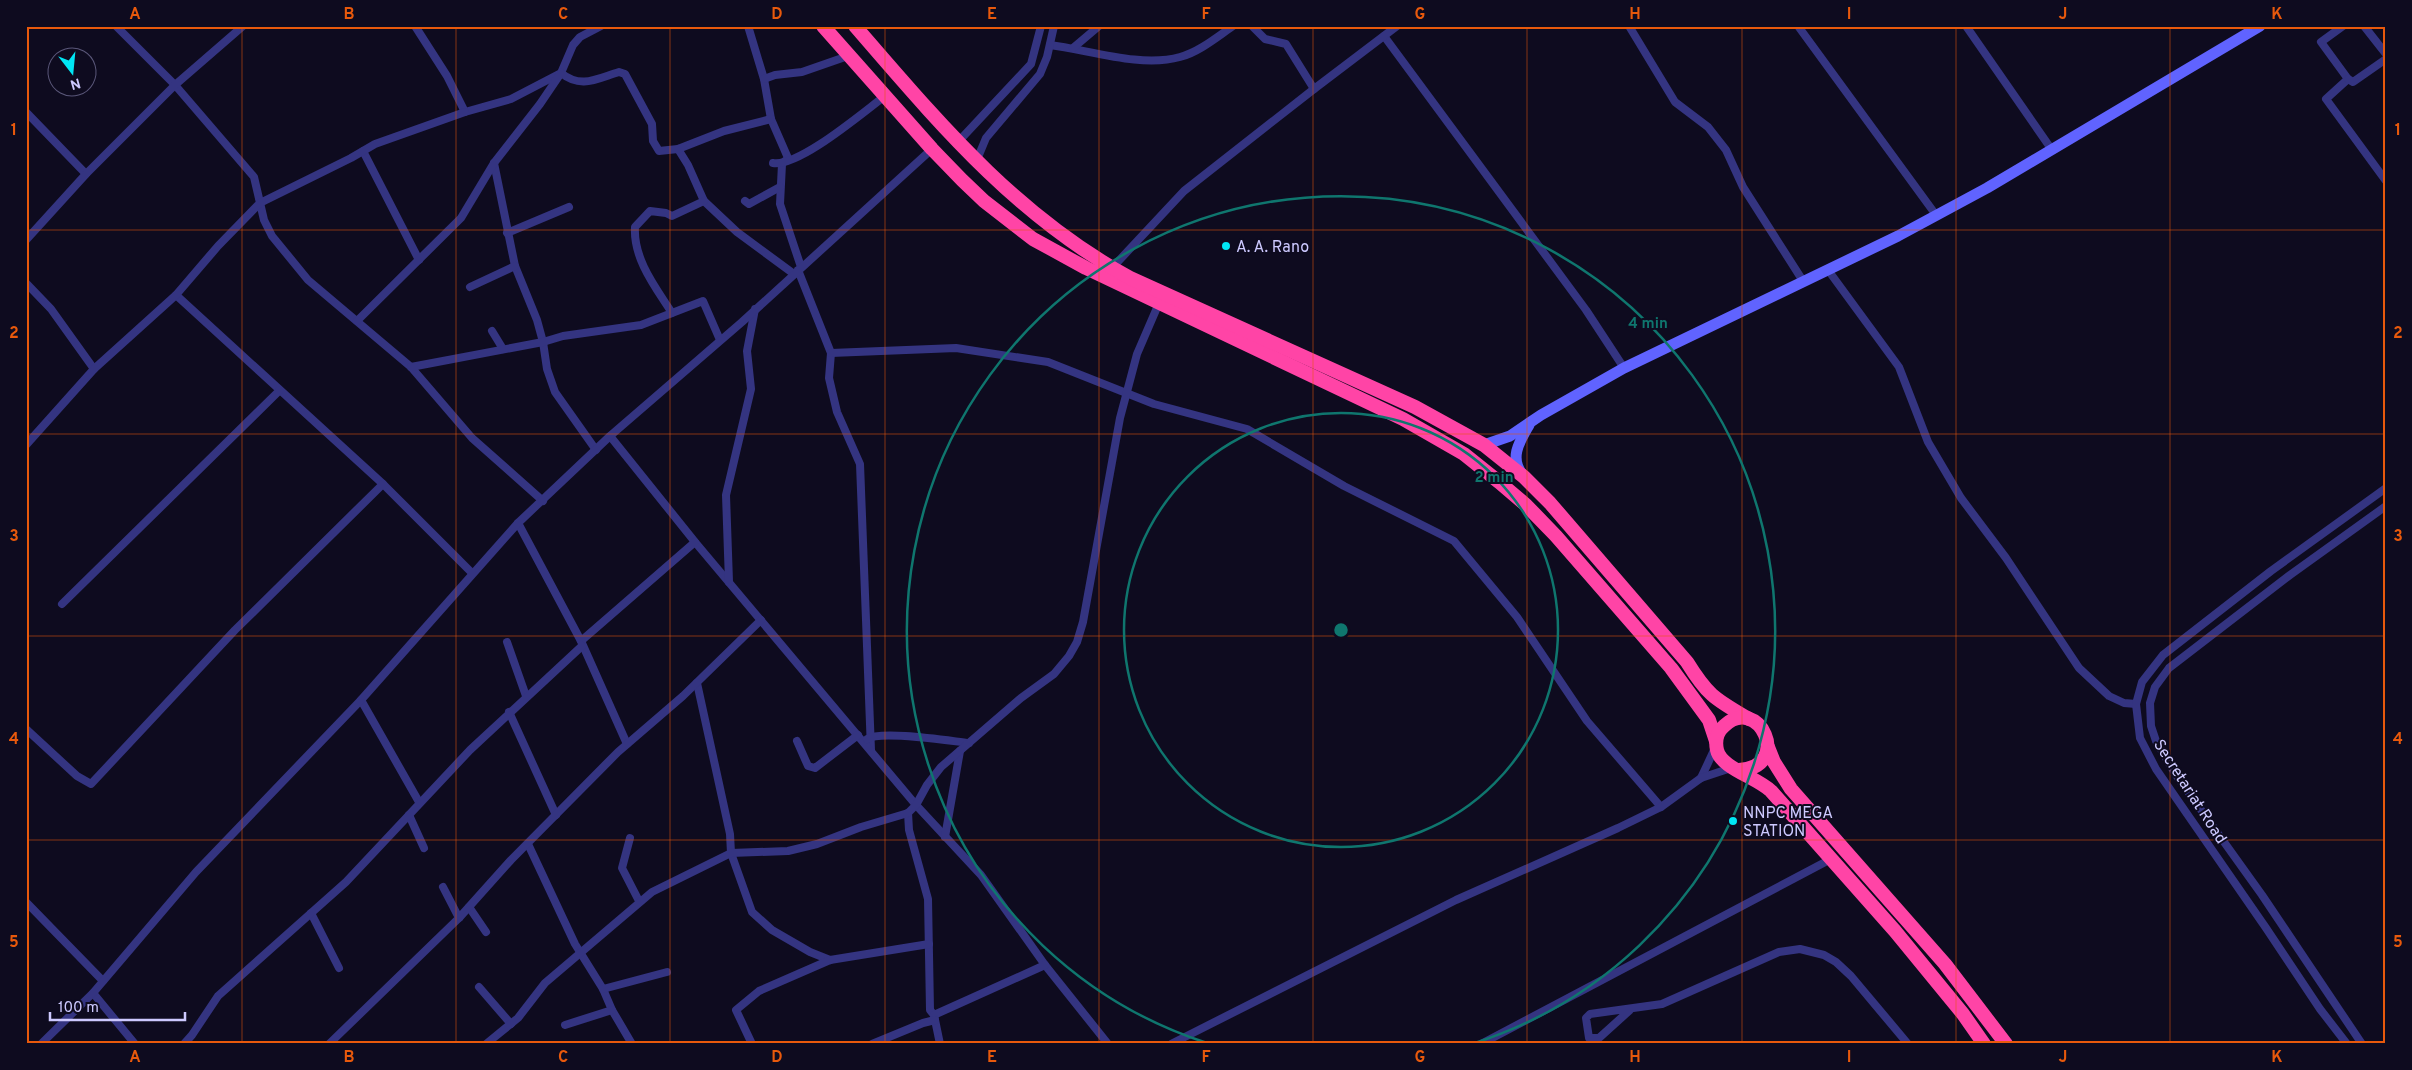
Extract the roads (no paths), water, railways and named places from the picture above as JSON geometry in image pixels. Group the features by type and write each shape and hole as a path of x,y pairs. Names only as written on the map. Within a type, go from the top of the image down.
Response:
{"highway":[{"path":"823,26 932,149 984,201 1033,238 1086,268 1402,419 1464,454 1526,504 1671,668 1709,720 1723,763 1771,791 1913,954 1984,1044"},
{"path":"855,26 976,162 1050,225 1112,268 1415,408 1484,445 1524,477 1550,503 1687,662 1703,688 1724,705 1761,726 1766,733 1768,747 1777,768 1791,789 1945,964 2006,1044"},
{"path":"1716,744 1718,734 1727,723 1741,718 1749,719"},
{"path":"1735,769 1748,770 1762,762 1768,747"}],"street":[{"path":"116,26 175,84 254,177 260,203 272,236 308,280 411,367 472,438 543,501"},
{"path":"26,240 86,174 175,84 243,26"},
{"path":"415,26 447,76 466,112"},
{"path":"357,321 461,218 494,163 540,104 561,73 573,45 580,37 601,26"},
{"path":"748,26 764,79 771,119 788,158 782,164 780,204 798,270 831,353 829,378 837,412 860,464 864,738"},
{"path":"958,142 1031,64 1041,26"},
{"path":"976,162 986,138 1040,74 1054,26"},
{"path":"1073,48 1099,26"},
{"path":"1050,45 1110,56 1164,60 1181,57 1198,49 1233,26"},
{"path":"1252,26 1265,39 1286,44 1314,89"},
{"path":"1112,268 1184,191 1397,26"},
{"path":"1629,26 1675,102 1708,127 1726,150 1743,187 1803,281"},
{"path":"1798,26 1936,215"},
{"path":"1966,26 2052,150"},
{"path":"1484,445 1510,436 1624,368 1828,270 1936,215 2052,150 2260,26"},
{"path":"2343,26 2321,42 2348,79 2353,82 2386,59"},
{"path":"2364,26 2386,54"},
{"path":"1384,36 1586,310 1624,368"},
{"path":"764,79 775,75 802,72 848,56"},
{"path":"561,73 571,81 581,83 623,72 646,112 654,132 653,142 659,151 678,149 724,131 771,119"},
{"path":"26,445 94,369 176,295 218,246 260,203 375,144 466,112 511,99 561,73"},
{"path":"2348,79 2326,99 2386,182"},
{"path":"773,163 782,164 818,145 885,96"},
{"path":"26,112 86,174"},
{"path":"678,149 688,165 704,201 737,232 798,270"},
{"path":"41,1044 93,993 196,872 361,700 518,523 610,436 755,309 932,149"},
{"path":"363,151 419,260"},
{"path":"494,163 515,266 537,320 543,342 547,370 555,392 596,450"},
{"path":"745,201 749,204 780,188"},
{"path":"672,313 645,269 637,244 635,227 650,211 666,212 672,216 704,201"},
{"path":"507,233 569,207"},
{"path":"470,287 515,266"},
{"path":"1828,270 1899,367 1928,442 1961,498 2006,558 2080,668 2109,696 2124,703 2136,704"},
{"path":"26,283 51,309 94,369"},
{"path":"176,295 383,484 472,573"},
{"path":"411,367 543,342 562,336 641,326 703,301 720,340"},
{"path":"486,1044 518,1018 545,983 639,901 652,892 731,853 788,851 817,844 860,827 908,813 916,805 927,785 941,768 1021,698 1054,674 1069,656 1077,642 1083,622 1126,393 1136,354 1159,303"},
{"path":"729,582 726,496 751,389 747,351 755,309"},
{"path":"492,331 503,349"},
{"path":"831,353 956,348 1048,362 1154,404 1247,429 1344,486 1454,541 1517,617 1587,721 1661,807"},
{"path":"62,604 279,391"},
{"path":"1524,477 1517,468 1516,453 1518,443 1530,423"},
{"path":"610,436 695,542 864,738 871,750 916,805 981,875 1045,965 1108,1044"},
{"path":"26,729 77,776 91,784 235,630 383,484"},
{"name":"Secretariat Road","path":"2354,1034 2344,1043 2156,769 2140,738 2136,704 2142,682 2163,654 2282,563 2386,488"},
{"name":"Secretariat Road","path":"2361,1044 2262,895 2176,775 2156,741 2152,726 2150,703 2152,693 2160,678 2169,668 2290,575 2386,506"},
{"path":"518,523 582,644 627,744"},
{"path":"184,1044 218,996 346,882 419,802 509,712 695,542"},
{"path":"2282,563 2290,575"},
{"path":"329,1044 459,918 556,815 627,744 697,683 761,620"},
{"path":"506,642 526,696"},
{"path":"697,683 730,834 731,853 752,912 772,930 810,952 830,960"},
{"path":"361,700 419,802"},
{"path":"509,712 556,815"},
{"path":"797,741 808,766 815,768 864,738 902,736 969,743"},
{"path":"1701,778 1716,744"},
{"path":"946,837 960,751"},
{"path":"1171,1044 1456,900 1661,807 1701,778 1735,769"},
{"path":"908,813 909,830 928,899 930,1010 934,1018 940,1044"},
{"path":"409,815 424,848"},
{"path":"630,838 622,868 639,901"},
{"path":"528,844 540,865 549,891 632,1044"},
{"path":"1481,1044 1832,859"},
{"path":"443,887 459,918"},
{"path":"26,902 102,981"},
{"path":"469,907 486,932"},
{"path":"311,913 339,968"},
{"path":"752,1044 736,1010 737,1007 759,991 830,960 929,944"},
{"path":"1630,1010 1599,1038 1588,1041 1586,1018 1590,1014 1630,1010 1662,1004 1779,952 1800,949 1812,951 1836,962 1851,976 1908,1044"},
{"path":"872,1044 934,1018 1045,965"},
{"path":"603,988 667,972"},
{"path":"479,987 511,1024"},
{"path":"93,993 135,1044"},
{"path":"565,1025 612,1010"}],"place":[{"name":"A. A. Rano","path":"1226,246"},
{"name":"NNPC MEGA STATION","path":"1733,821"}]}
